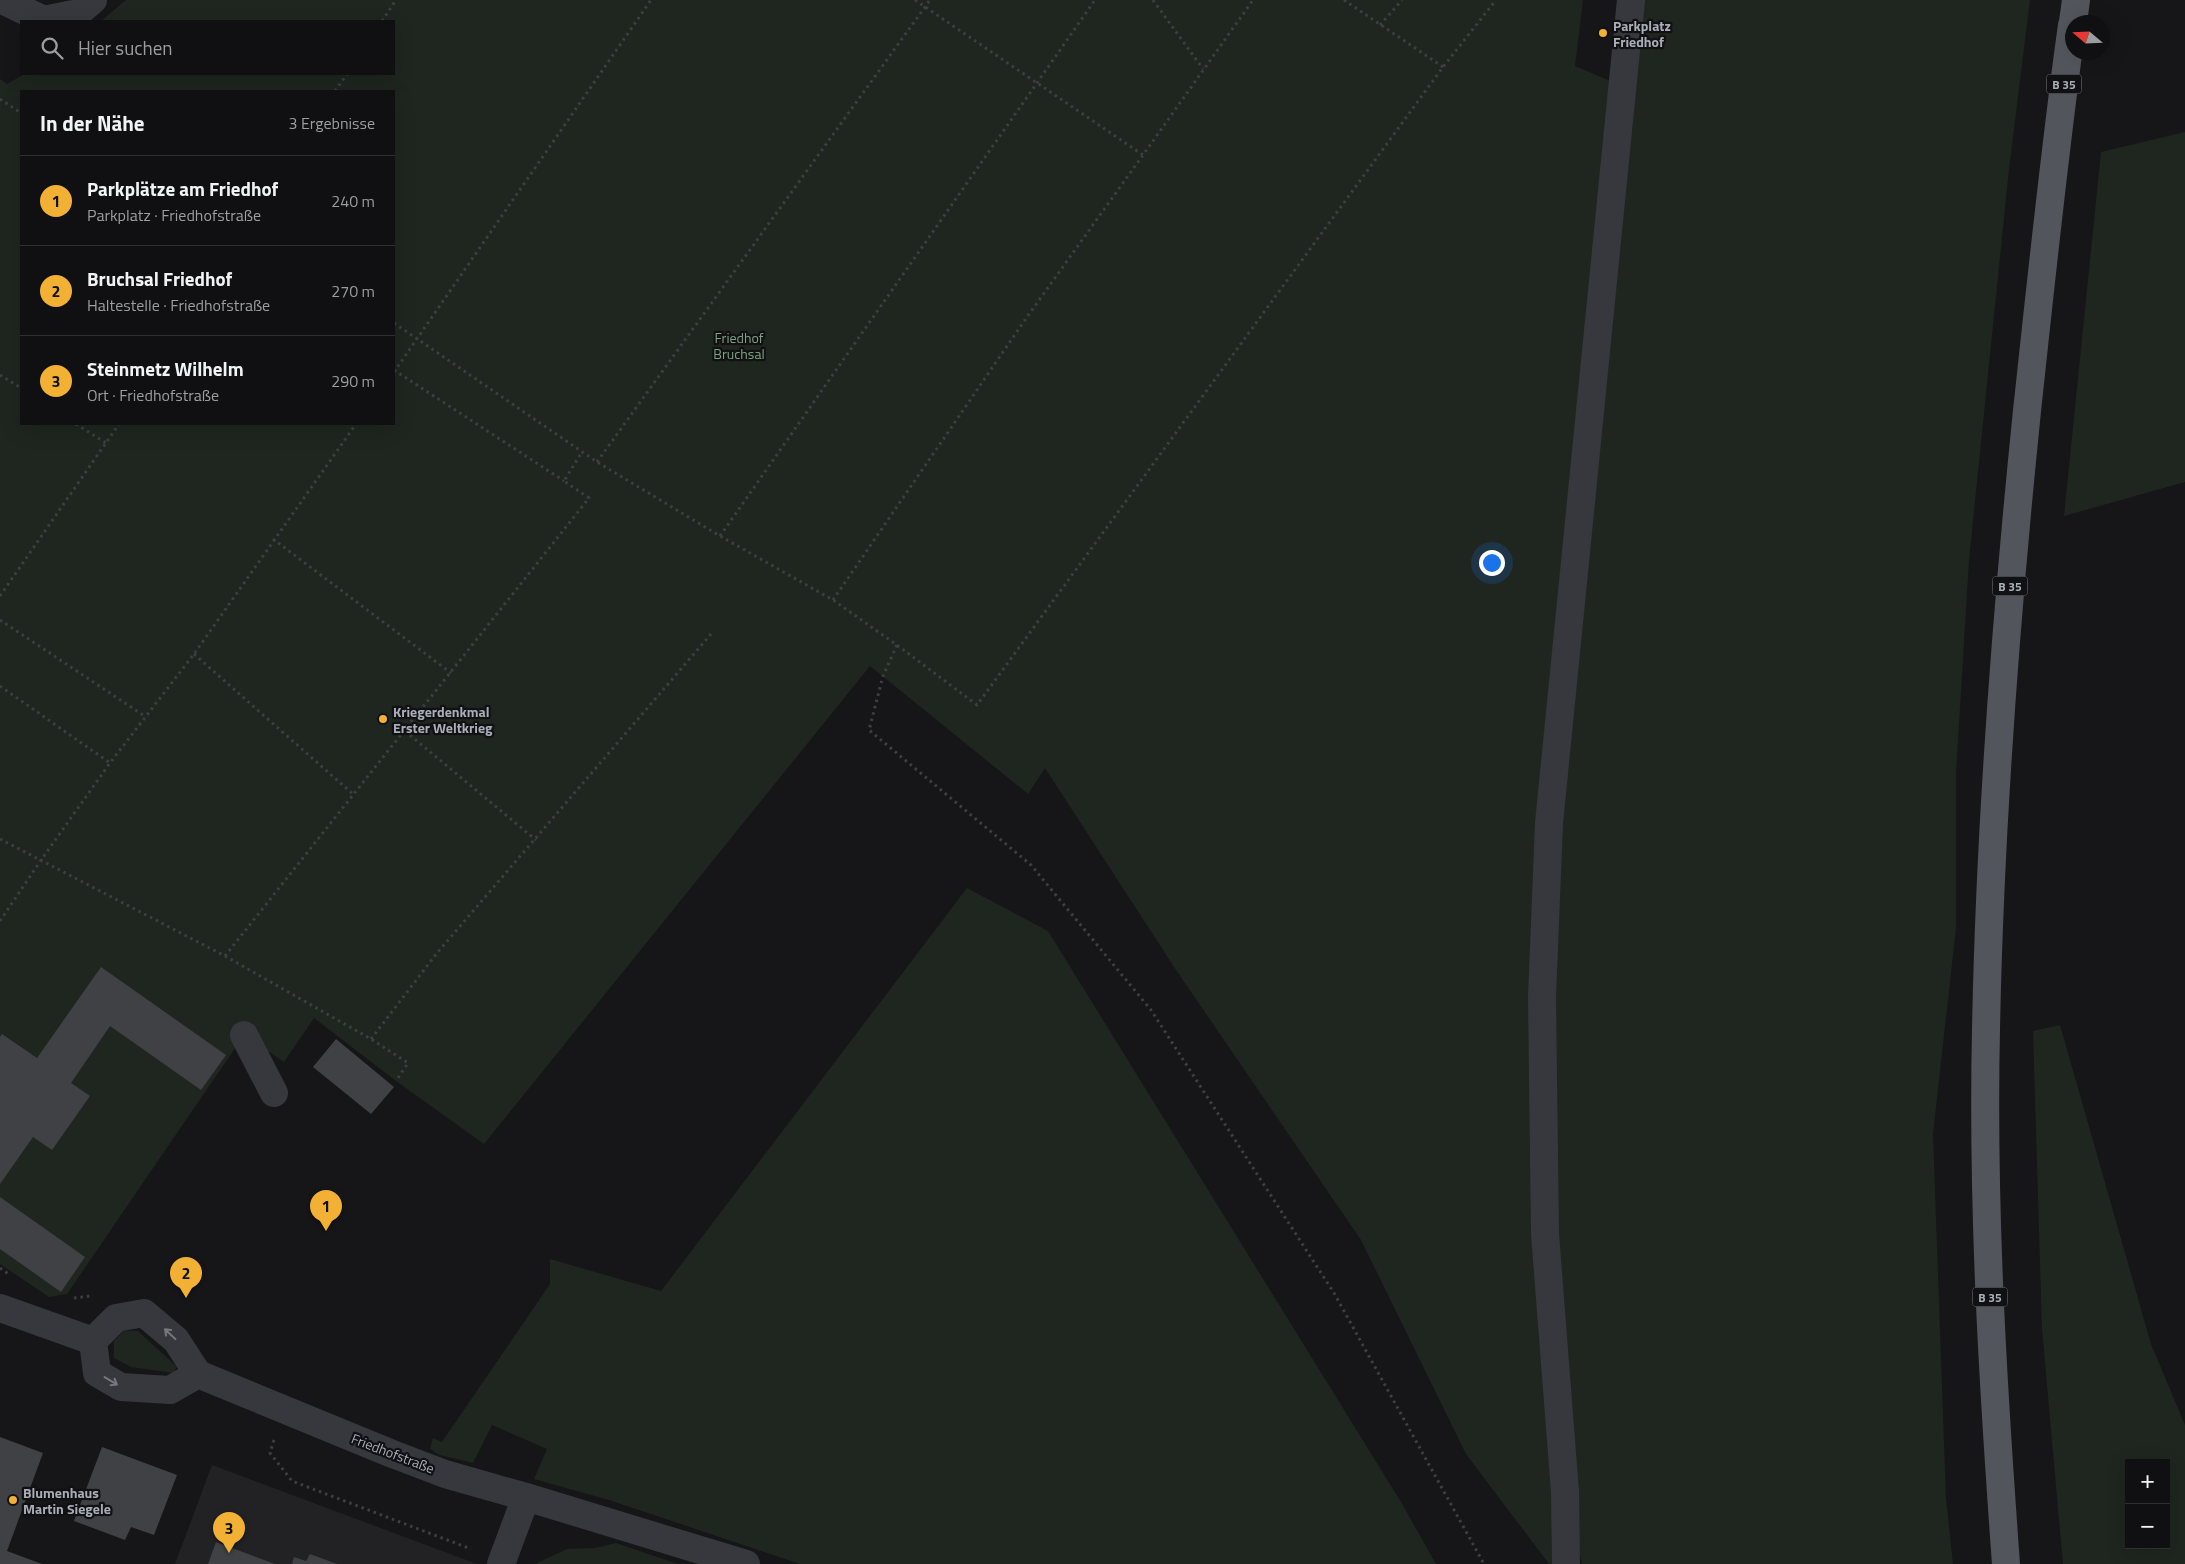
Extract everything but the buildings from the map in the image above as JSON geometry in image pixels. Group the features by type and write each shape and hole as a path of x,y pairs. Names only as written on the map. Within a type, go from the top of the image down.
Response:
{"main road":[{"name":"B 35","path":"2074,15 2076,0"},
{"name":"B 35","path":"2006,1564 1988,1277 1986,1030 1997,767 2012,563 2055,143 2068,60"}],"street":[{"path":"2,0 44,20 78,13 93,0"},
{"path":"1566,1564 1565,1492 1545,1234 1542,998 1549,823 1631,0"},
{"path":"244,1035 274,1093"},
{"path":"0,1308 93,1340"},
{"path":"144,1313 176,1340 198,1374 170,1390 121,1387 97,1373 93,1340 116,1318 144,1313"},
{"name":"Friedhofstraße","path":"198,1374 445,1474 746,1564"},
{"path":"501,1562 526,1497"}],"path":[{"path":"383,20 396,0"},
{"path":"395,370 651,0"},
{"path":"915,0 1143,155"},
{"path":"597,462 930,0"},
{"path":"720,536 1095,0"},
{"path":"1153,0 1203,69"},
{"path":"833,600 1027,318 1253,0"},
{"path":"1344,0 1443,68"},
{"path":"1380,24 1402,0"},
{"path":"395,324 597,462 720,536 833,600 897,645 976,705 1443,68 1496,0"},
{"path":"336,90 346,75"},
{"path":"0,99 20,112"},
{"path":"225,956 589,498 395,372"},
{"path":"0,375 20,387"},
{"path":"78,425 106,443"},
{"path":"0,596 118,425"},
{"path":"0,921 110,763 194,654 355,425"},
{"path":"564,481 582,452"},
{"path":"274,539 451,673"},
{"path":"0,620 146,717"},
{"path":"371,1039 437,954 711,634"},
{"path":"897,645 883,676 869,730 1031,865 1151,1010 1334,1293 1484,1564"},
{"path":"194,654 354,795"},
{"path":"0,686 110,763"},
{"path":"405,731 536,840"},
{"path":"0,839 225,956 371,1039 408,1063 396,1081"},
{"path":"0,1268 16,1279"},
{"path":"71,1298 96,1295"},
{"path":"283,1409 270,1453 292,1481 501,1562"}],"shaded area":[{"path":"212,1465 477,1564 175,1564"}],"green space":[{"name":"Friedhof Bruchsal","path":"126,0 1583,0 1575,66 1622,86 1631,0 2030,0 2009,169 1969,560 1956,773 1956,928 1933,1134 1946,1499 1953,1564 1582,1564 1566,1494 1556,1564 1549,1564 1466,1454 1361,1240 1176,970 1045,768 1028,794 870,666 484,1144 396,1081 314,1018 284,1062 244,1035 67,1294 49,1297 0,1264 0,79 7,84 23,75 395,75 395,20 102,20"},
{"path":"2185,132 2185,482 2064,516 2101,152"},
{"path":"967,888 1048,931 1401,1502 1436,1564 800,1564 609,1500 534,1479 547,1449 492,1425 473,1463 440,1455 430,1449 433,1438 442,1442 550,1284 550,1259 661,1291"},
{"path":"2060,1025 2151,1344 2185,1425 2185,1564 2063,1564 2042,1329 2033,1031"},
{"path":"124,1331 138,1331 177,1367 173,1373 131,1367 114,1358 114,1341"},
{"path":"616,1543 678,1564 535,1564 567,1549 595,1548"}],"place":[{"name":"Parkplatz Friedhof","path":"1603,33"},
{"name":"Kriegerdenkmal Erster Weltkrieg","path":"383,719"},
{"name":"Parkplätze am Friedhof","path":"326,1231"},
{"name":"Bruchsal Friedhof","path":"186,1298"},
{"name":"Blumenhaus Martin Siegele","path":"13,1500"},
{"name":"Steinmetz Wilhelm","path":"229,1553"}]}
